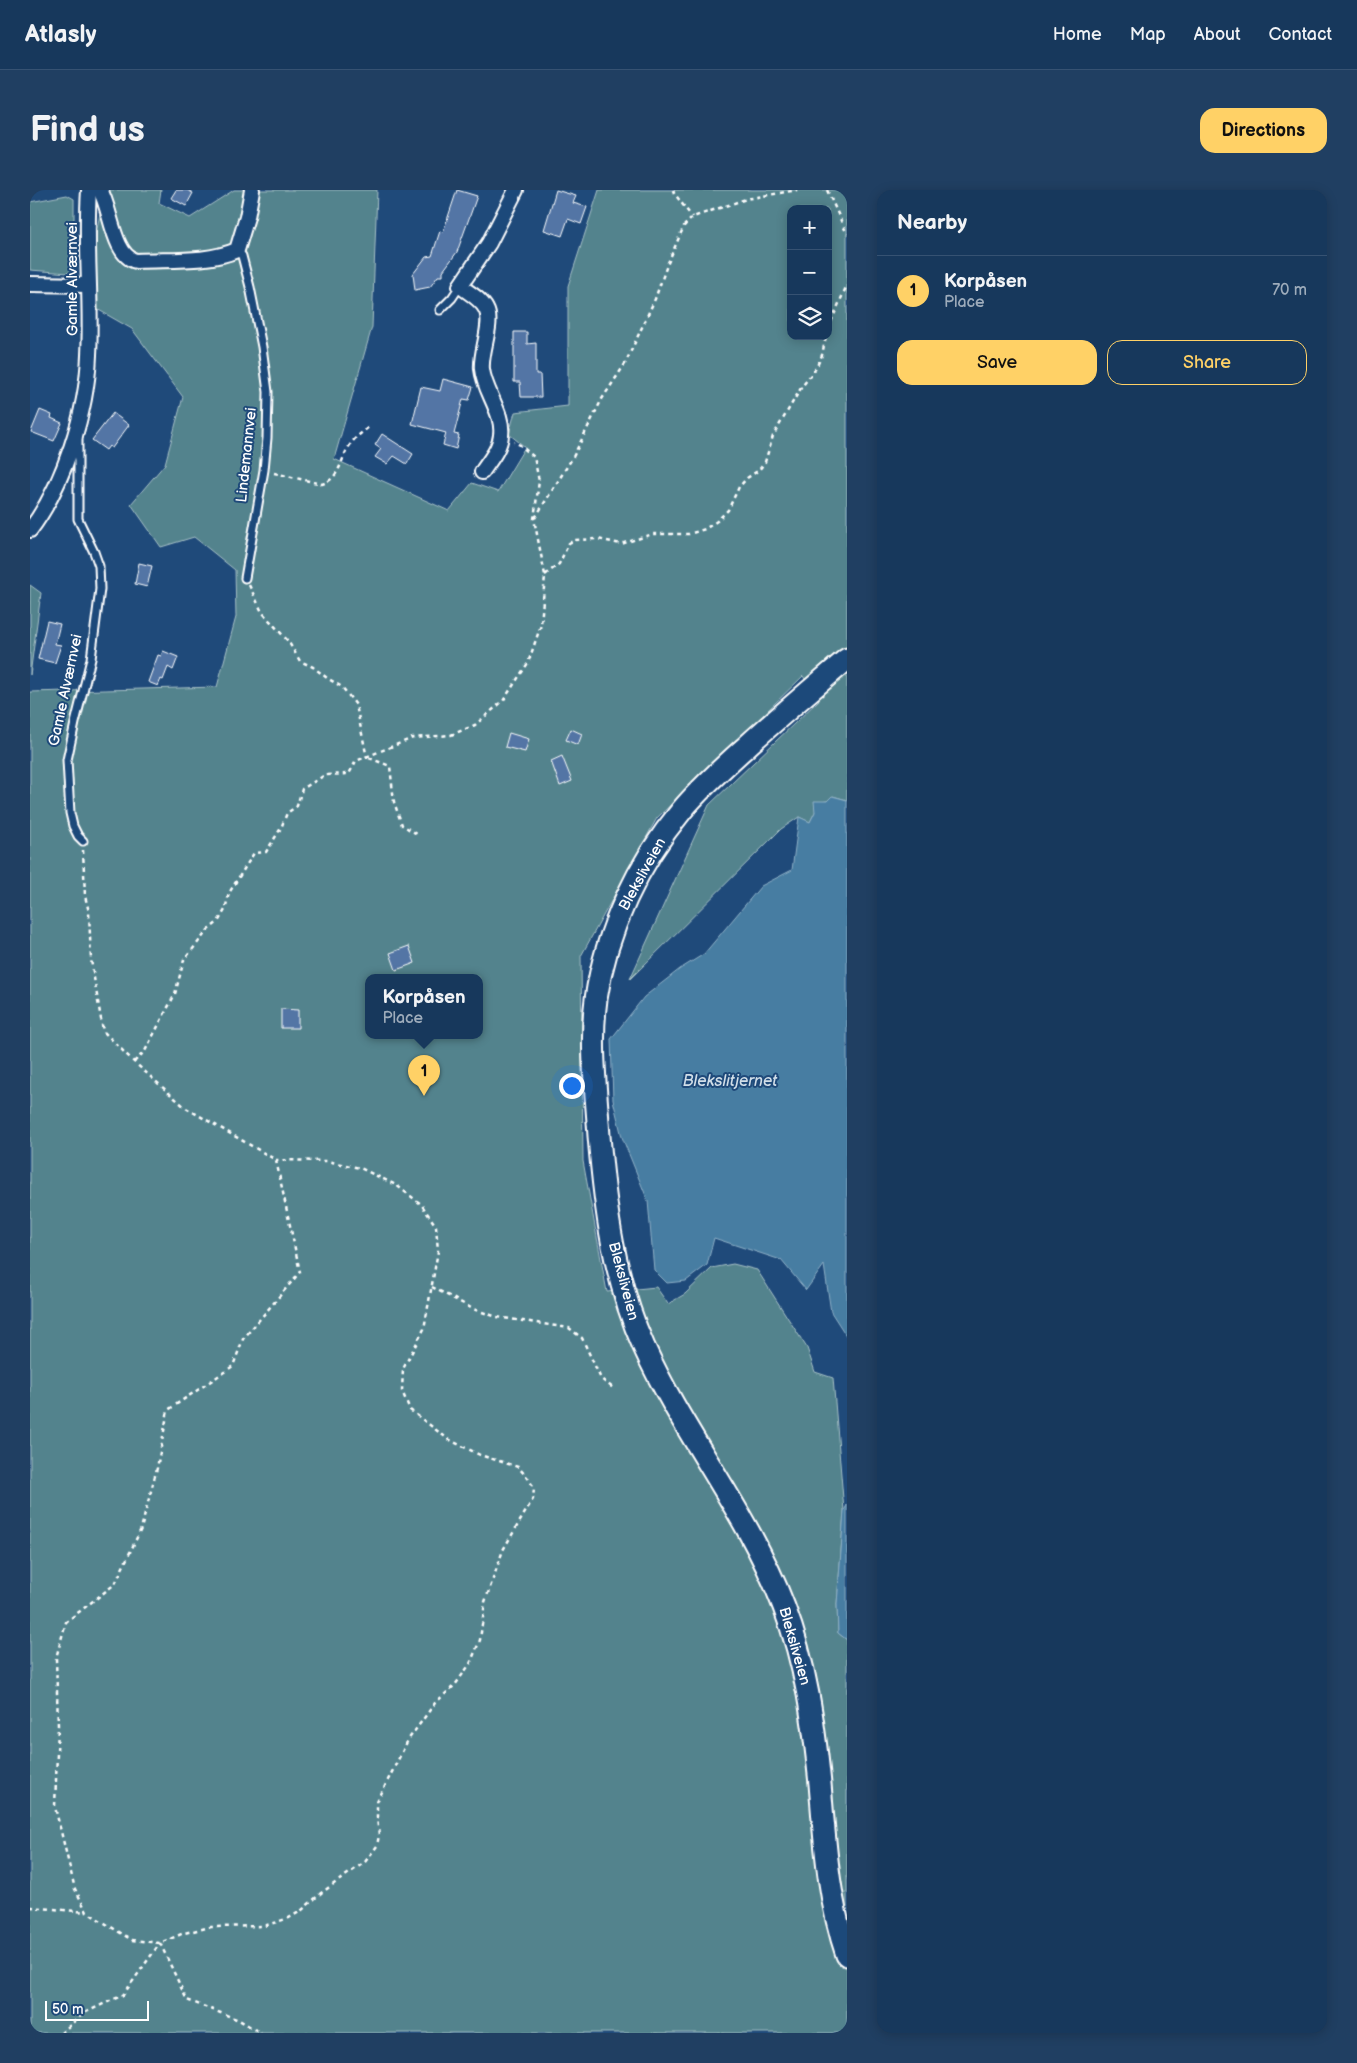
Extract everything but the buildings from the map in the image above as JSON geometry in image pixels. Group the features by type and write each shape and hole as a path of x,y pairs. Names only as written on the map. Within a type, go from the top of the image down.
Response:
{"main road":[{"name":"Bleksliveien","path":"847,659 714,776 683,809 664,834 630,893 610,938 596,1000 593,1041 607,1214 622,1284 636,1327 658,1376 748,1529 777,1589 793,1630 811,1711 831,1891 839,1930 847,1955"}],"street":[{"name":"Gamle Alværnvei","path":"30,530 42,514 55,489 78,427 89,356 89,190"},
{"path":"100,190 121,250 132,260 191,259 237,250 247,217 252,190"},
{"path":"482,472 497,449 502,432 482,371 488,314 483,305 460,286 489,243 516,190"},
{"path":"30,284 88,285"}],"lane":[{"name":"Lindemannvei","path":"237,250 242,256 250,287 262,347 268,392 264,470 245,578"},
{"path":"440,310 452,298 460,286"},
{"name":"Gamle Alværnvei","path":"78,427 78,519 99,566 100,589 91,659 68,760 70,813 73,826 82,841"}],"path":[{"path":"673,190 693,217"},
{"path":"534,519 573,456 602,399 625,364 655,299 666,265 684,226 693,217 746,199 797,190"},
{"path":"827,190 847,234"},
{"path":"832,320 847,286"},
{"path":"545,575 559,564 569,543 575,540 598,539 621,544 653,534 689,534 704,529 717,521 728,510 739,488 747,478 759,470 765,462 773,436 801,388 816,368 822,355 825,340"},
{"path":"264,470 322,484 330,482 344,460 349,446 356,437 370,426"},
{"path":"134,1062 145,1050 175,994 184,960 208,930 218,922 225,910 230,893 254,853 266,852 282,828 288,813 297,806 302,789 325,774 349,774 356,761 413,738 451,735 475,725 504,701 528,663 542,625 545,575 534,519 539,481 534,457 520,444 501,437"},
{"path":"245,578 262,612 288,641 300,661 313,666 327,678 342,687 356,705 367,758"},
{"path":"367,758 390,766 394,802 402,825 418,834"},
{"path":"61,2033 84,2013 124,1995 160,1944 184,1933 211,1927 264,1926 289,1918 365,1862 376,1846 379,1835 376,1818 377,1802 408,1740 436,1704 455,1685 470,1664 480,1640 485,1602 503,1550 533,1499 534,1488 518,1467 480,1455 448,1439 410,1410 402,1391 403,1369 424,1329 438,1251 436,1226 421,1204 396,1185 360,1168 327,1161 276,1160 186,1108 134,1062 103,1031 91,960 89,912 84,896 82,841"},
{"path":"87,1912 76,1890 54,1807 58,1726 56,1658 66,1622 115,1584 141,1528 157,1468 168,1410 233,1366 243,1339 300,1272 276,1160"},
{"path":"432,1287 473,1309 497,1317 569,1328 582,1338 601,1379 613,1388"},
{"path":"30,1907 87,1912 132,1940 160,1944"},
{"path":"160,1944 187,2000 239,2020 261,2033"}],"green space":[{"path":"104,190 161,190 159,203 190,218 234,190 377,190 372,327 334,459 449,511 472,483 498,492 525,447 509,434 515,412 568,406 568,286 599,190 847,190 847,800 833,796 827,801 820,802 810,822 799,817 781,829 630,979 709,805 819,700 803,676 657,818 581,956 583,1161 607,1292 656,1287 668,1304 685,1294 712,1268 733,1264 757,1270 807,1348 815,1372 833,1378 844,1511 837,1604 838,1633 847,1640 847,2033 30,2033 30,692 217,687 236,617 235,570 194,537 161,547 131,504 165,464 183,397 132,329 97,309 95,241"},
{"path":"67,195 74,199 74,267 69,273 30,270 30,202"},
{"path":"30,585 41,593 30,675"}],"water":[{"name":"Blekslitjernet","path":"832,796 847,800 847,1337 831,1312 824,1265 806,1290 781,1260 714,1238 707,1265 686,1281 667,1283 654,1270 648,1201 622,1137 613,1100 611,1039 644,997 680,969 704,954 761,886 792,870 799,817 810,822 815,812 814,801 827,801"},
{"path":"847,1505 847,1640 838,1633 837,1604 844,1511"}],"place":[{"name":"Korpåsen","path":"424,1096"}]}
